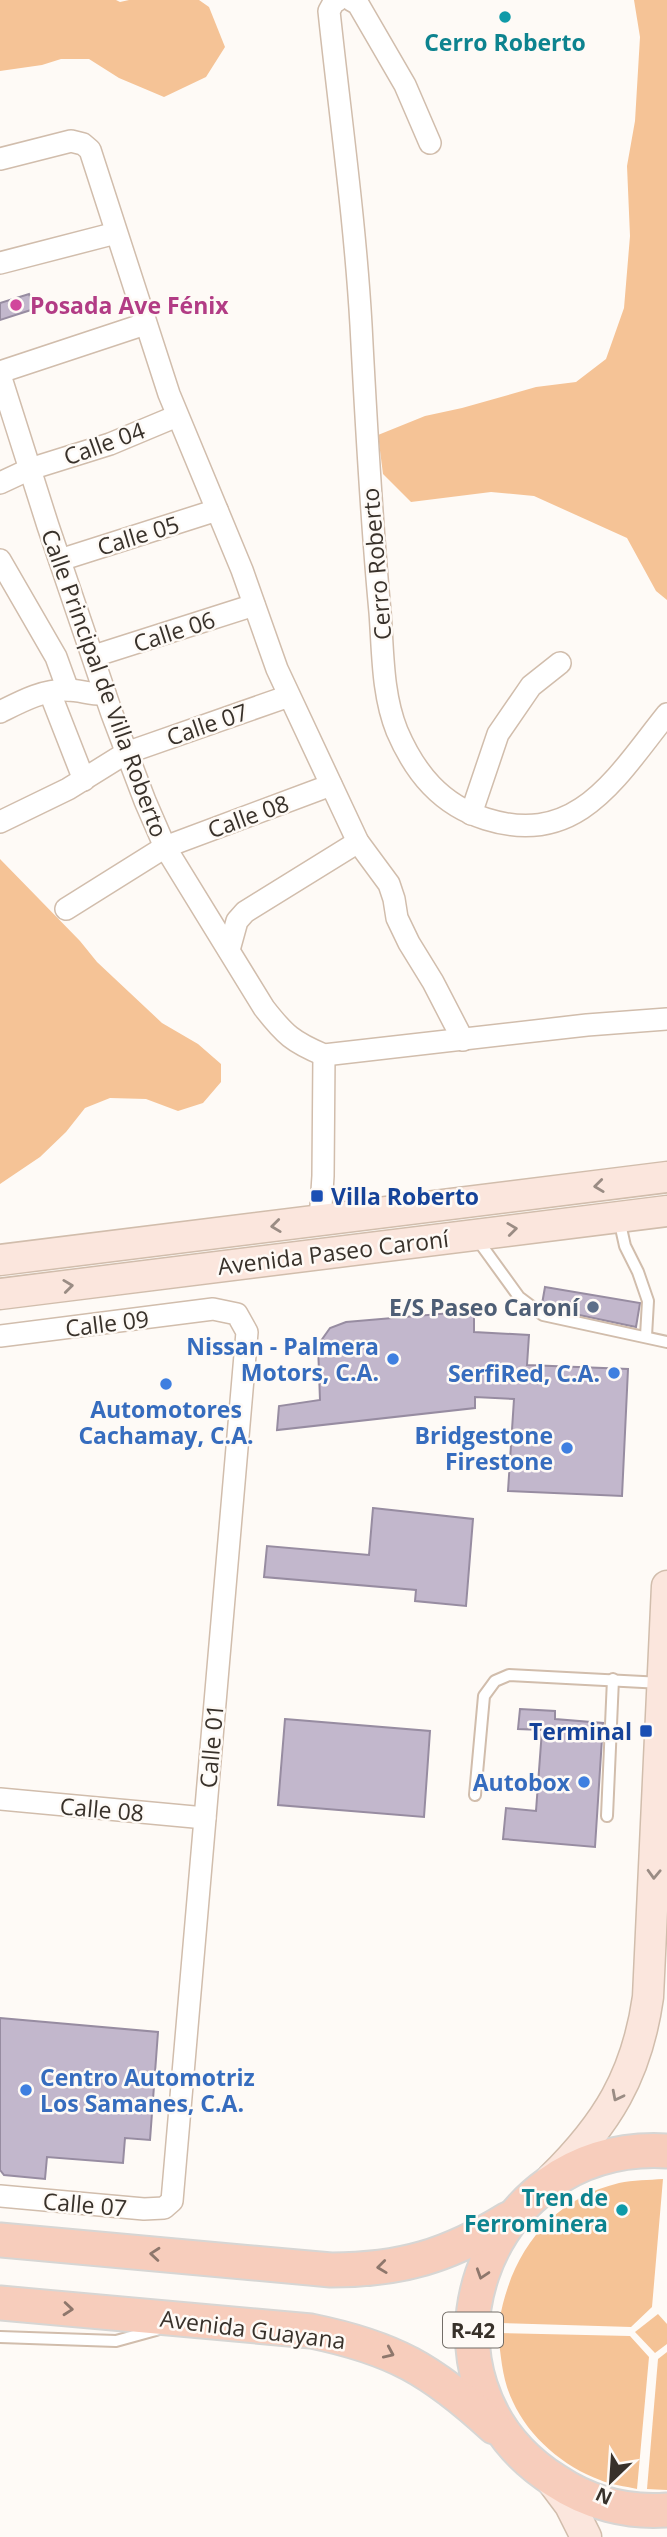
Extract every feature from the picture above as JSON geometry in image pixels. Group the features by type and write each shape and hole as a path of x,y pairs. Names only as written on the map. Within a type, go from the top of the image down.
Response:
{"main road":[{"name":"R-42","path":"667,2151 629,2152 607,2156 575,2168 546,2185 513,2216 499,2235 481,2276 474,2309 473,2343 476,2365 486,2398 502,2428 515,2446 548,2477 568,2489 610,2505 667,2510"},
{"name":"R-42","path":"0,2240 331,2270 360,2270 411,2263 443,2253 473,2241 513,2216"},
{"name":"Avenida Guayana","path":"0,2303 311,2331 352,2339 386,2351 421,2368 458,2394 515,2446"}],"street":[{"name":"Cerro Roberto","path":"338,0 329,10 361,321 370,502 389,706 396,729 419,773 436,793 471,814 514,825 558,822 572,816 606,788 667,714"},
{"path":"351,0 358,4 405,85 430,143"},
{"path":"0,159 71,141 90,150 177,416 217,510 289,696 358,842 389,884 397,918 409,943 463,1040"},
{"path":"0,263 116,233"},
{"path":"0,374 145,324"},
{"name":"Calle Principal de Villa Roberto","path":"0,374 105,694 165,847 264,1009 282,1031 297,1043 324,1055"},
{"name":"Calle 04","path":"0,483 30,469 110,444 177,416"},
{"name":"Calle 05","path":"60,560 217,510"},
{"path":"0,560 56,657 59,692 84,780"},
{"name":"Calle 06","path":"94,656 254,605"},
{"path":"471,814 498,734 531,687 560,663"},
{"path":"0,712 34,694 105,694"},
{"name":"Calle 07","path":"0,822 84,780 126,752 289,696"},
{"name":"Calle 08","path":"66,909 165,847 331,785"},
{"path":"229,950 237,921 245,912 358,842"},
{"path":"320,1221 324,1055 587,1025 667,1019"},
{"name":"Avenida Paseo Caroní","path":"0,1261 663,1176"},
{"name":"Avenida Paseo Caroní","path":"5,1295 667,1211"},
{"path":"627,1216 660,1229 667,1236"},
{"name":"Calle 09","path":"0,1336 213,1309"},
{"name":"Calle 01","path":"169,2205 174,2195 247,1352 247,1332 243,1321 231,1311 213,1309"},
{"path":"546,2185 596,2131 613,2104 628,2073 645,2020 667,1586"},
{"name":"Calle 08","path":"0,1799 205,1818"},
{"name":"Calle 07","path":"0,2196 144,2209 164,2208 169,2205"},
{"path":"548,2477 570,2505 586,2537"}],"lane":[{"path":"627,1216 625,1246 648,1301 646,1336"},
{"path":"474,1234 519,1297 543,1315 667,1342"},
{"path":"475,1796 484,1696 495,1681 509,1675 662,1683"},
{"path":"607,1816 613,1679"},
{"path":"0,2337 116,2341 191,2320"}],"shaded area":[{"path":"0,0 199,0 209,7 225,47 206,77 164,97 119,78 89,59 61,59 42,65 0,71"},
{"path":"634,0 667,0 667,600 656,591 627,538 534,496 491,492 411,502 383,474 378,435 425,416 536,387 576,382 606,359 624,308 630,236 627,166 635,121 640,37"},
{"path":"0,859 97,962 162,1023 198,1044 221,1064 221,1082 203,1103 178,1111 146,1099 110,1098 85,1108 66,1132 40,1157 0,1184"},
{"path":"663,2179 652,2307 631,2327 499,2323 504,2298 523,2253 553,2217 572,2202 594,2191 624,2182"},
{"path":"658,2314 667,2324 667,2344 655,2353 635,2332"},
{"path":"498,2333 630,2336 649,2357 637,2489 609,2483 573,2467 538,2439 520,2415 509,2394 502,2368"},
{"path":"667,2352 667,2490 647,2489 658,2359"}],"building":[{"name":"Posada Ave Fénix","path":"29,294 34,309 0,320 0,303"},
{"path":"545,1287 640,1303 636,1327 546,1308 542,1304"},
{"path":"474,1311 474,1332 529,1335 527,1365 628,1369 622,1496 508,1491 514,1399 475,1397 475,1408 277,1430 279,1406 320,1400 318,1345 330,1328 346,1322"},
{"path":"373,1508 473,1519 466,1606 415,1601 416,1590 264,1577 267,1546 369,1555"},
{"path":"520,1709 555,1711 555,1719 603,1723 595,1847 503,1839 506,1808 536,1811 542,1730 518,1729"},
{"path":"285,1719 430,1731 424,1817 278,1805"},
{"path":"0,2018 158,2032 150,2140 125,2138 123,2163 47,2157 45,2179 4,2175 0,2170"}],"place":[{"name":"Cerro Roberto","path":"505,17"},
{"name":"Posada Ave Fénix","path":"16,305"},
{"name":"Villa Roberto","path":"317,1196"},
{"name":"E/S Paseo Caroní","path":"593,1307"},
{"name":"Nissan - Palmera Motors, C.A.","path":"393,1359"},
{"name":"SerfiRed, C.A.","path":"614,1373"},
{"name":"Automotores Cachamay, C.A.","path":"166,1384"},
{"name":"Bridgestone Firestone","path":"567,1448"},
{"name":"Terminal","path":"646,1731"},
{"name":"Autobox","path":"584,1782"},
{"name":"Centro Automotriz Los Samanes, C.A.","path":"26,2090"},
{"name":"Tren de Ferrominera","path":"622,2210"}]}
